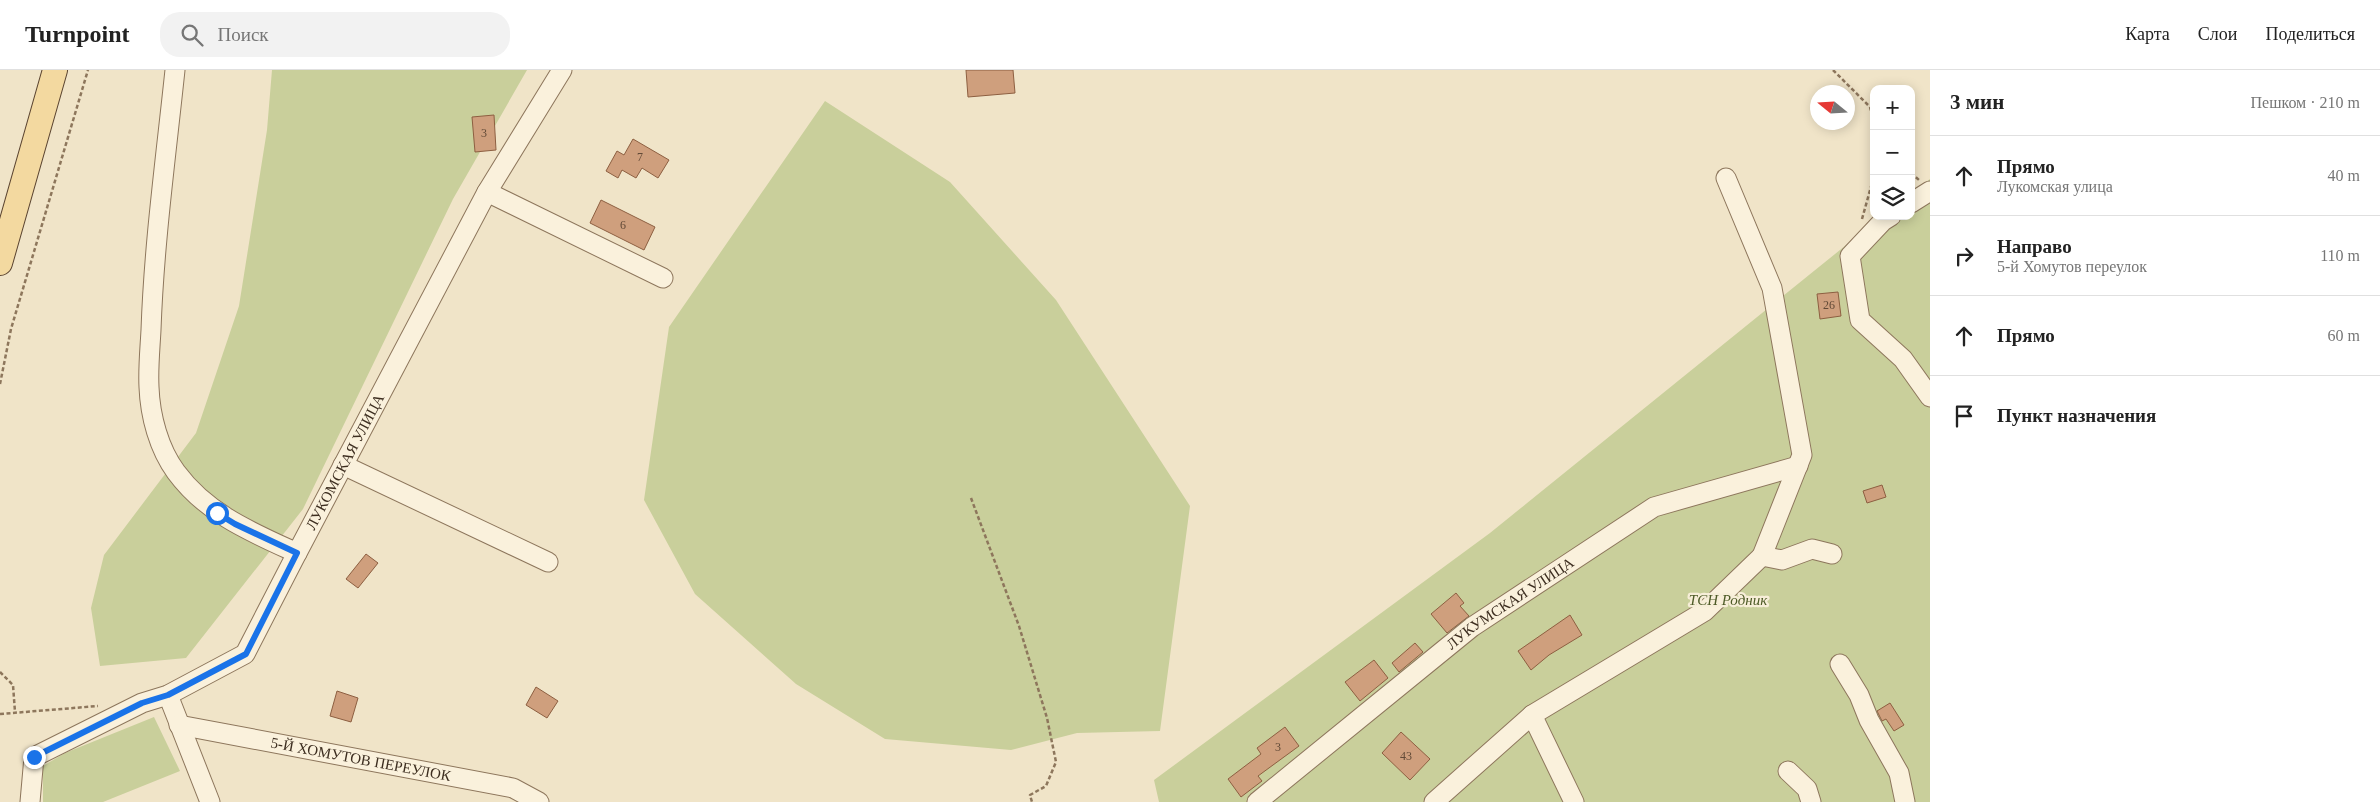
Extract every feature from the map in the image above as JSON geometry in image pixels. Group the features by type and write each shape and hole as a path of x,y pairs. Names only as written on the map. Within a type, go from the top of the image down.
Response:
{"main road":[{"path":"0,263 55,70"}],"street":[{"path":"48,95 66,70"},
{"path":"30,802 34,757 142,703 168,695 246,654 297,553 235,524 200,500 176,471 163,450 155,424 149,388 153,284 175,70"},
{"name":"ЛУКОМСКАЯ УЛИЦА","path":"297,553 487,192 562,70"},
{"path":"1434,802 1532,715 1705,611 1762,556 1800,461 1772,288 1726,178"},
{"path":"1915,200 1930,191"},
{"path":"487,192 663,278"},
{"path":"1885,220 1850,256 1860,320 1903,359 1930,397"},
{"name":"ЛУКУМСКАЯ УЛИЦА","path":"1257,802 1472,627 1654,507 1800,461"},
{"path":"343,465 548,562"},
{"path":"1762,556 1782,560 1812,549 1832,554"},
{"path":"1840,664 1859,695 1869,720 1899,773 1905,802"},
{"path":"168,695 210,802"},
{"path":"1532,715 1574,802"},
{"name":"5-Й ХОМУТОВ ПЕРЕУЛОК","path":"179,725 512,788 540,802"},
{"path":"1788,771 1807,789 1811,802"}],"path":[{"path":"0,384 11,329 88,70"},
{"path":"1833,70 1870,107"},
{"path":"1862,221 1870,191"},
{"path":"971,498 1019,626 1047,718 1056,762 1046,786 1030,795 1032,802"},
{"path":"0,672 14,685 15,713"},
{"path":"0,714 103,706"}],"green space":[{"path":"272,70 527,70 453,199 303,509 186,658 100,666 91,608 104,555 196,433 239,306 267,130"},
{"path":"825,101 950,182 1056,300 1190,506 1160,731 1077,733 1011,750 885,739 796,684 695,594 644,500 669,327"},
{"name":"ТСН Родник","path":"1930,179 1930,802 1159,802 1154,780 1490,533 1877,220 1915,220 1915,191"},
{"path":"154,717 180,771 103,802 43,802 43,766 65,753"}],"building":[{"path":"966,70 1013,70 1015,93 968,97"},
{"path":"494,115 496,150 475,152 472,117"},
{"path":"633,139 669,160 658,178 642,168 636,178 622,170 618,178 606,171 617,151 624,155"},
{"path":"601,200 655,227 644,250 590,223"},
{"path":"1838,292 1841,316 1820,319 1817,294"},
{"path":"1882,485 1886,497 1867,503 1863,491"},
{"path":"366,554 378,563 358,588 346,579"},
{"path":"1456,593 1464,603 1460,606 1469,616 1447,633 1431,614"},
{"path":"1570,615 1582,635 1549,655 1531,670 1518,651"},
{"path":"1415,643 1423,652 1399,672 1392,663"},
{"path":"1374,660 1388,678 1360,701 1345,682"},
{"path":"536,687 558,701 547,718 526,705"},
{"path":"337,691 358,698 351,722 330,716"},
{"path":"1890,703 1904,725 1894,731 1886,719 1882,721 1877,711"},
{"path":"1285,727 1299,746 1258,776 1262,781 1241,797 1228,779 1261,754 1257,748"},
{"path":"1401,732 1430,759 1410,780 1382,753"}],"route":[{"path":"34,757 142,703 168,695 246,654 297,553 235,524 217,513"}]}
